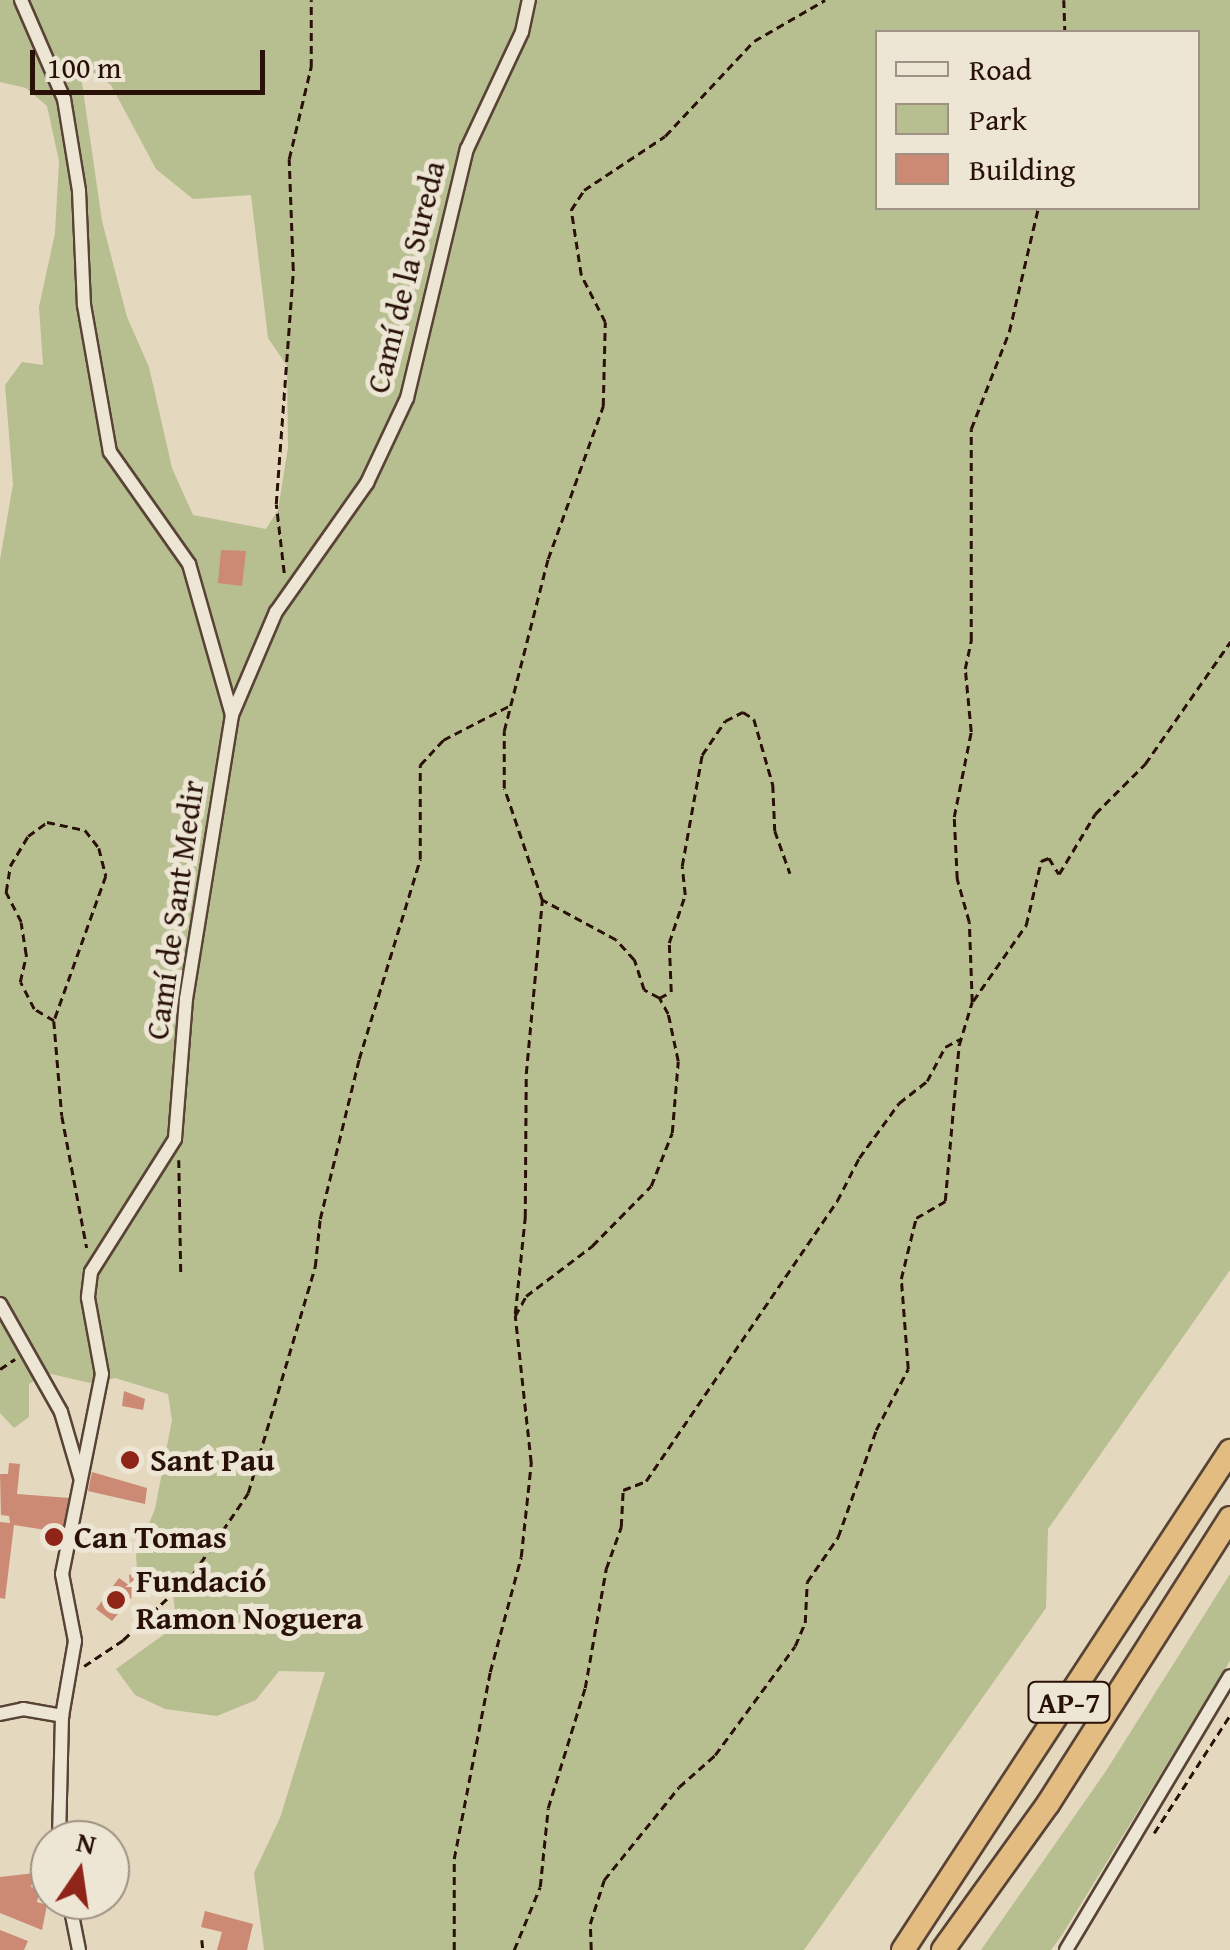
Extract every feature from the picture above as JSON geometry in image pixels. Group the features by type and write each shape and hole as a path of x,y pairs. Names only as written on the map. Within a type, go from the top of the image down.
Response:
{"highway":[{"name":"AP-7","path":"903,1950 1230,1451"},
{"name":"AP-7","path":"943,1950 1048,1804 1230,1518"}],"street":[{"name":"Camí de Sant Medir","path":"21,0 64,99 79,191 84,304 110,452 189,564 232,715 186,998 175,1139 91,1272"},
{"name":"Camí de la Sureda","path":"232,715 287,594 367,483 407,398 467,150 522,32 529,0"},
{"path":"59,1820 62,1716 75,1641 62,1574 102,1374 88,1298 91,1272"},
{"path":"0,1304 61,1412 81,1479"},
{"path":"1066,1950 1230,1676"},
{"path":"0,1714 24,1709 62,1716"},
{"path":"73,1920 80,1950"}],"path":[{"path":"287,594 276,504 293,270 289,159 311,67 312,0"},
{"path":"454,1950 454,1859 490,1672 521,1557 532,1462 515,1316 525,1217 526,1074 542,900 504,788 500,754 548,559 603,406 605,322 581,275 571,210 584,190 665,136 754,41 825,0"},
{"path":"1064,0 1066,30"},
{"path":"591,1950 590,1924 604,1880 679,1788 716,1755 794,1646 805,1623 807,1582 838,1536 876,1430 908,1370 902,1279 916,1218 945,1200 962,1039 972,1002 969,922 957,879 954,817 970,732 965,670 972,621 971,429 1009,332 1038,210"},
{"path":"972,1002 1026,925 1041,861 1049,858 1059,874 1064,869 1094,814 1145,764 1230,642"},
{"path":"69,1676 124,1640 193,1574 248,1493 315,1267 320,1220 359,1059 420,860 420,765 443,740 511,705"},
{"path":"660,998 671,992 670,942 685,895 682,866 702,755 725,721 743,712 754,720 768,768 775,831 790,873"},
{"path":"54,1021 34,1009 20,982 26,955 21,922 6,892 19,851 48,822 85,830 99,848 106,876 54,1021 62,1116 91,1272"},
{"path":"515,1316 526,1296 592,1246 639,1198 665,1162 678,1049 660,998 644,990 634,960 616,940 542,900"},
{"path":"514,1950 540,1887 548,1808 585,1688 606,1569 622,1527 622,1490 646,1481 837,1202 859,1158 900,1103 927,1081 944,1047 962,1039"},
{"path":"175,1139 184,1183 181,1272"},
{"path":"0,1369 24,1352"},
{"path":"1151,1838 1230,1715"},
{"path":"202,1940 202,1950"}],"green space":[{"path":"0,0 1230,0 1230,1270 1048,1529 1046,1608 804,1950 264,1950 254,1873 280,1818 325,1672 279,1671 256,1700 217,1716 165,1709 135,1695 116,1669 177,1625 172,1588 158,1587 137,1569 136,1555 155,1509 172,1420 168,1394 115,1378 90,1383 47,1373 29,1384 29,1417 14,1428 0,1413 0,560 13,484 5,385 22,362 43,365 39,307 55,233 59,161 47,106 26,88 0,82","holes":["79,62 111,85 156,169 193,199 251,195 268,338 287,366 288,448 278,510 266,529 193,515 172,468 149,367 127,317 102,221"]},
{"path":"1230,1574 1230,1661 1062,1935 1051,1950 981,1950 1106,1771"}],"building":[{"path":"221,550 246,551 242,586 218,583"},
{"path":"124,1391 145,1399 143,1410 122,1406"},
{"name":"Can Tomas","path":"9,1463 20,1464 17,1494 70,1498 61,1550 43,1544 46,1530 14,1525 5,1599 0,1598 0,1522 10,1523 9,1516 1,1515 0,1474 8,1474"},
{"path":"92,1472 147,1488 145,1504 88,1491"},
{"name":"Fundació Ramon Noguera","path":"129,1574 140,1581 136,1592 112,1621 96,1609 119,1578 130,1586"},
{"path":"30,1874 30,1920 44,1920 42,1930 0,1913 0,1877"},
{"path":"205,1911 253,1924 247,1950 217,1950 222,1932 201,1927"},
{"path":"0,1930 28,1941 24,1950 0,1950"}],"place":[{"name":"Sant Pau","path":"130,1460"},
{"name":"Can Tomas","path":"54,1537"},
{"name":"Fundació Ramon Noguera","path":"116,1600"}]}
